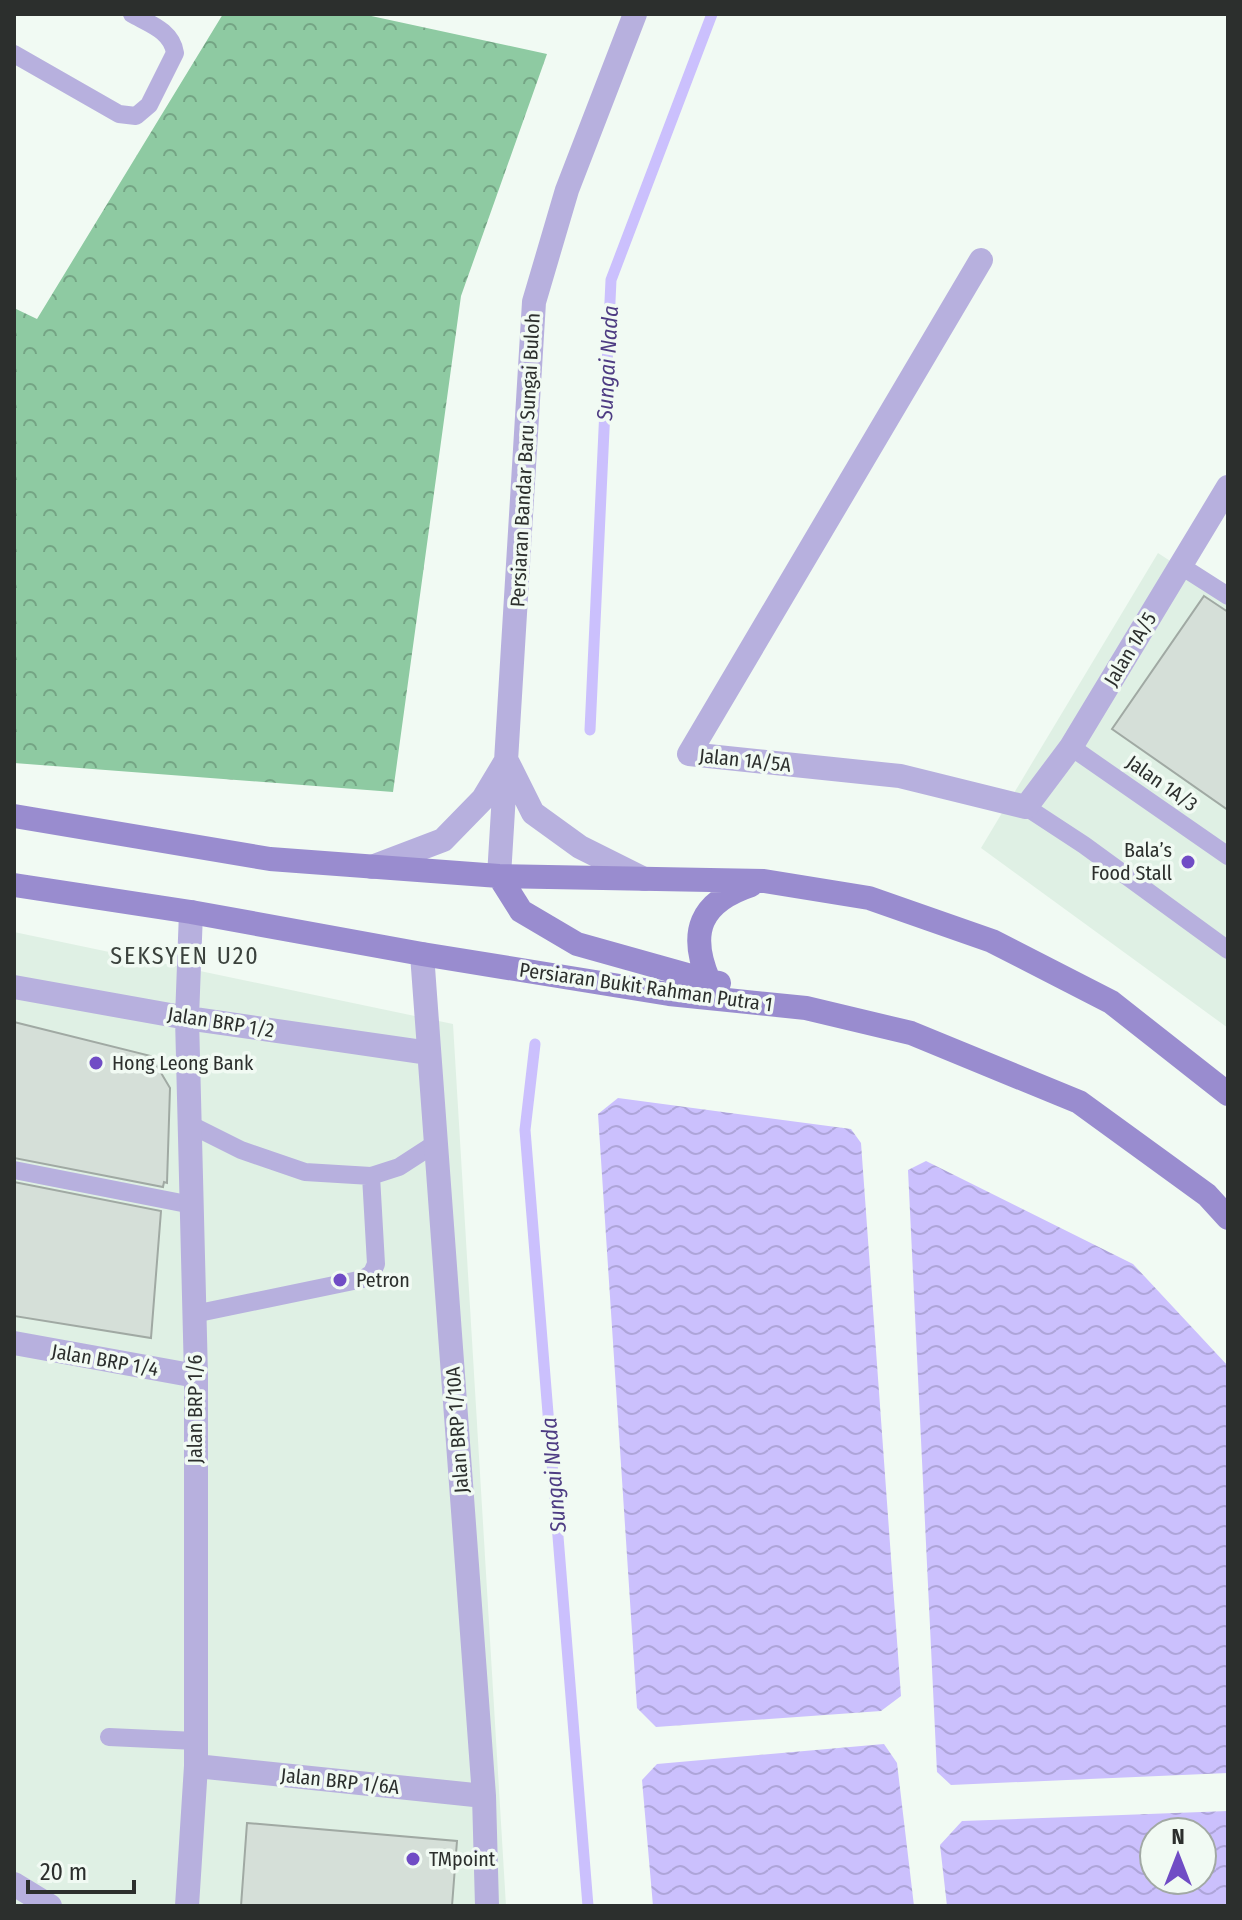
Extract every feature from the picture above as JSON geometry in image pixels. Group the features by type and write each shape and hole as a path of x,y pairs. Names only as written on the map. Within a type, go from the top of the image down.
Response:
{"main road":[{"path":"14,816 270,859 499,876 764,881 869,898 992,941 1111,1002 1228,1094"},
{"path":"499,876 521,911 577,944 806,1008"},
{"path":"709,981 700,953 700,924 709,908 730,892 764,881"},
{"name":"Persiaran Bukit Rahman Putra 1","path":"14,885 191,912 669,994 806,1008 911,1033 1079,1102 1207,1195 1228,1218"}],"street":[{"name":"Persiaran Bandar Baru Sungai Buloh","path":"499,876 534,302 567,190 635,14"},
{"name":"Jalan 1A/5A","path":"981,260 689,754 900,776 1026,807"},
{"name":"Jalan 1A/5","path":"1026,807 1071,747 1228,487"},
{"path":"372,867 443,840 483,799 506,761"},
{"path":"506,761 533,813 580,847 644,879"},
{"name":"Jalan BRP 1/6","path":"187,1906 196,1753 196,1376 187,1018 191,912"},
{"name":"Jalan BRP 1/10A","path":"422,954 484,1796 487,1906"},
{"name":"Jalan BRP 1/2","path":"14,987 187,1018 429,1053"},
{"name":"Jalan BRP 1/4","path":"14,1343 196,1376"},
{"name":"Jalan BRP 1/6A","path":"196,1753 484,1796"},
{"path":"14,1884 50,1906"}],"lane":[{"path":"14,54 119,114 136,116 149,105 175,53 171,38 132,14"},
{"path":"1181,566 1228,596"},
{"name":"Jalan 1A/3","path":"1071,747 1228,856"},
{"name":"Jalan 1A/5A","path":"1026,807 1084,845 1228,950"},
{"path":"189,1124 241,1150 305,1172 371,1176 399,1167 436,1143"},
{"path":"14,1170 192,1205"},
{"path":"194,1314 363,1279 372,1273 376,1264 371,1176"},
{"path":"109,1737 196,1753"}],"shaded area":[{"path":"1158,553 1228,599 1228,1028 981,848"},
{"path":"14,932 453,1024 506,1906 14,1906"}],"green space":[{"path":"223,14 362,14 547,54 461,296 393,792 14,763 14,308 37,319"}],"water":[{"path":"618,1098 851,1129 861,1143 901,1696 881,1711 656,1727 637,1708 598,1114"},
{"path":"926,1161 1133,1264 1228,1366 1228,1773 951,1785 937,1772 908,1170"},
{"path":"884,1744 897,1763 914,1906 653,1906 642,1780 657,1764"},
{"path":"1228,1811 1228,1906 947,1906 940,1845 962,1821"}],"building":[{"path":"1204,596 1228,612 1228,810 1112,729"},
{"path":"14,1022 151,1056 170,1088 167,1183 164,1182 163,1187 14,1158"},
{"path":"14,1182 161,1211 151,1338 14,1316"},
{"path":"247,1823 457,1841 452,1906 241,1906"}],"waterway":[{"name":"Sungai Nada","path":"590,730 611,280 712,14"},
{"name":"Sungai Nada","path":"535,1044 525,1130 588,1906"}],"place":[{"name":"Bala’s Food Stall","path":"1188,862"},
{"name":"Hong Leong Bank","path":"96,1063"},
{"name":"Petron","path":"340,1280"},
{"name":"TMpoint","path":"413,1859"}],"district":[{"name":"SEKSYEN U20","path":"185,956"}]}
